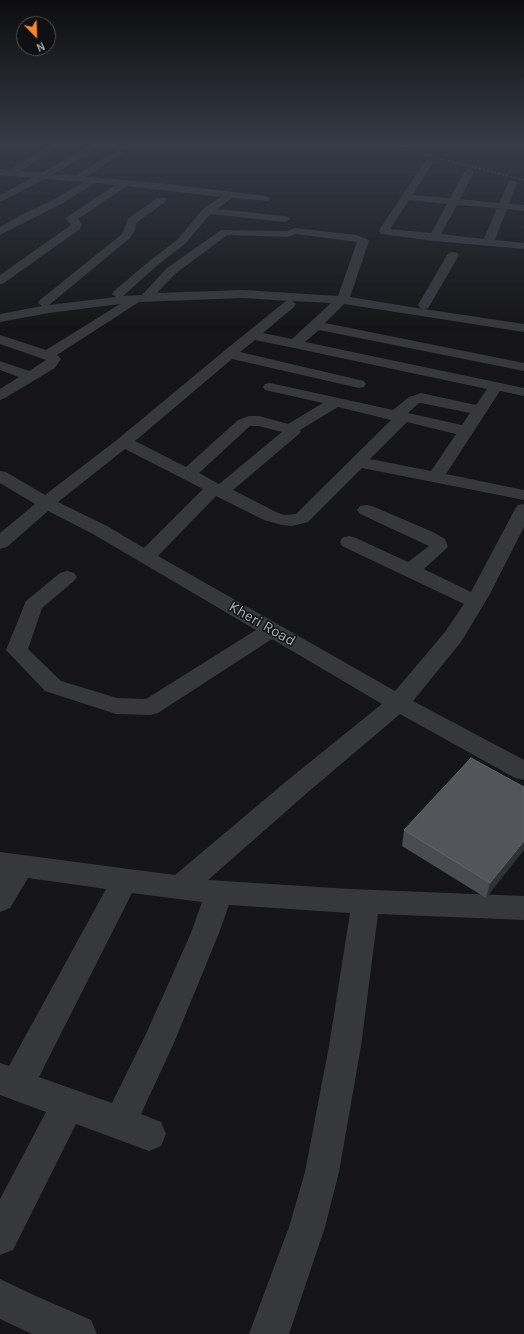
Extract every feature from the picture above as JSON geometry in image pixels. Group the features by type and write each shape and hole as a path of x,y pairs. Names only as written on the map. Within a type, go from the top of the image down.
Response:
{"street":[{"path":"0,232 25,216 47,206"},
{"path":"0,280 76,227 77,224 71,219 90,206"},
{"path":"44,303 126,236 130,230 130,224 132,221 152,206"},
{"path":"118,294 156,260 181,242 207,211 214,206"},
{"path":"400,206 384,231 434,238 524,246"},
{"path":"434,238 451,206"},
{"path":"488,243 503,206"},
{"path":"506,206 524,208"},
{"path":"207,211 285,219"},
{"path":"47,355 147,295 177,266 225,232 288,234 295,231 351,237 363,241 344,297 316,325 294,344"},
{"path":"424,305 452,255"},
{"path":"0,312 44,303 118,294 243,294 344,297 424,305 524,321"},
{"path":"0,318 147,295"},
{"path":"344,297 524,328"},
{"path":"0,543 46,503 124,442 290,304"},
{"path":"378,327 388,315 394,313 425,326 524,334"},
{"path":"316,325 378,327 524,367"},
{"path":"425,326 428,336 487,346"},
{"path":"253,335 519,391 524,373"},
{"path":"0,339 47,355 54,359 54,362 0,395"},
{"path":"229,354 359,384"},
{"path":"187,475 244,423 248,421 259,421 290,429 338,403 381,362"},
{"path":"0,365 31,376"},
{"path":"435,478 496,386"},
{"path":"270,387 466,431"},
{"path":"124,442 270,516 282,520 292,521 302,518 310,511 358,462 414,400 421,398 480,411"},
{"path":"146,557 217,490 291,434 293,431 290,429"},
{"path":"358,462 524,495"},
{"name":"Kheri Road","path":"0,476 46,503 100,530 398,703 524,771"},
{"path":"181,887 298,786 398,703 453,637 475,601 524,509"},
{"path":"366,510 426,536 438,543 439,547 410,571"},
{"path":"349,542 475,601"},
{"path":"67,577 33,605 17,650 52,686 116,706 150,708 271,630"},
{"path":"0,900 10,864 220,892 366,901 524,908"},
{"path":"125,880 9,1082 134,1128 157,1045 205,933 220,892"},
{"path":"269,1334 307,1227 322,1172 345,1046 366,901"},
{"path":"0,1237 68,1104"},
{"path":"0,1298 24,1311 77,1334"}],"building":[{"path":"471,758 524,787 524,841 490,883 404,830"}]}
